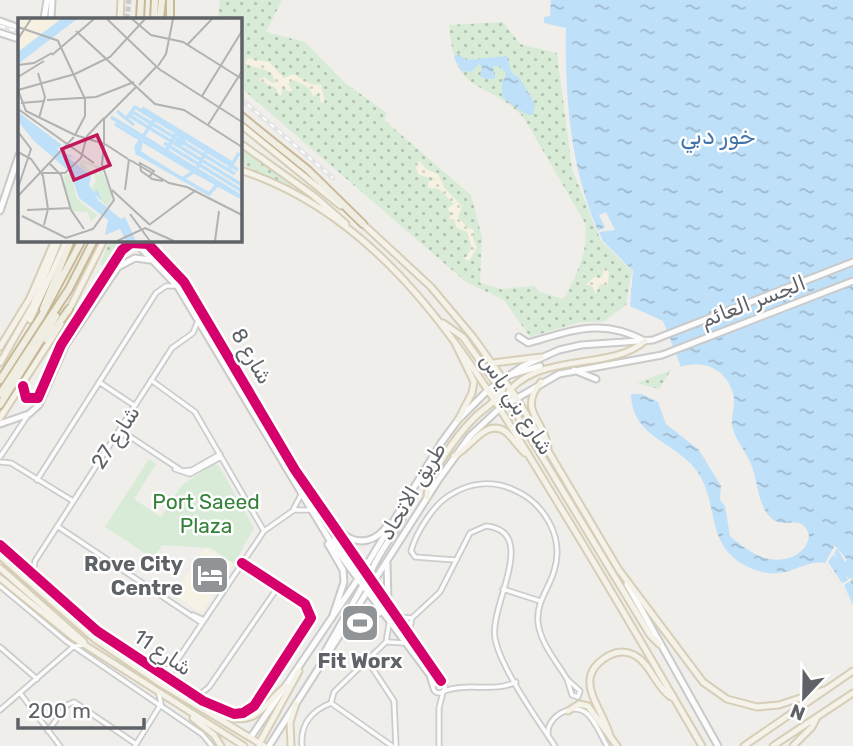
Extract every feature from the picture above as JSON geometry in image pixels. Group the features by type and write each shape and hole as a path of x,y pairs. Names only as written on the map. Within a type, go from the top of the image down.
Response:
{"highway":[{"path":"140,18 141,0"},
{"path":"154,18 155,0"},
{"path":"165,18 166,0"},
{"path":"242,118 301,163 363,224"},
{"path":"42,316 68,242"},
{"path":"0,380 42,316 81,242"},
{"path":"27,366 93,242"},
{"path":"0,394 69,289"},
{"path":"0,405 69,309"}],"main road":[{"path":"44,18 47,0"},
{"path":"51,18 52,0"},
{"path":"119,18 121,0"},
{"path":"0,21 18,28"},
{"path":"0,33 18,39"},
{"name":"شارع بني ياس","path":"242,126 363,224 441,297 505,377 619,570 718,746"},
{"path":"242,144 314,196 362,242"},
{"path":"0,211 18,158"},
{"path":"242,171 305,199 362,242"},
{"path":"0,348 30,298 56,242"},
{"path":"8,351 39,294 56,242"},
{"path":"0,363 35,310 68,242"},
{"path":"0,418 23,386 69,309 103,242"},
{"path":"149,242 172,266"},
{"name":"شارع بني ياس","path":"362,242 403,280 454,340 488,390 502,398 500,408 702,746"},
{"path":"23,386 26,398 38,398 48,369 72,327 125,246 136,243"},
{"name":"شارع 8","path":"136,243 148,244 172,266 231,357 295,470 326,516 383,615 430,675 433,685"},
{"name":"شارع 8","path":"136,243 178,287 325,534 390,608 442,681"},
{"path":"145,255 145,251 150,248 172,266"},
{"path":"0,424 29,414 43,399 55,365 112,273 123,263 135,258 155,262"},
{"name":"الجسر العائم","path":"653,340 853,262"},
{"name":"الجسر العائم","path":"652,357 853,281"},
{"path":"196,316 222,355 231,357"},
{"path":"439,321 463,337 497,384 502,398 650,635 659,644"},
{"path":"519,337 528,343 562,331 595,327 645,341"},
{"path":"454,340 474,382 472,393 458,420"},
{"path":"502,398 516,397 541,382 574,370 652,357 655,348 653,340"},
{"name":"طريق الاتحاد","path":"262,745 296,704 344,627 398,514 458,420 488,390 541,356 570,346 653,340"},
{"path":"427,497 429,483 458,436 510,389 551,368 612,356 645,341"},
{"path":"492,363 541,356"},
{"path":"502,398 505,377 540,366"},
{"path":"574,370 596,379"},
{"path":"541,382 531,406 546,436 548,451"},
{"name":"طريق الاتحاد","path":"245,746 299,671 332,619 387,561 454,456 470,436 500,408 502,398"},
{"path":"454,456 482,432 492,428 504,431 528,455"},
{"path":"267,438 290,468 295,470"},
{"path":"318,667 330,639 406,512 411,492"},
{"path":"326,516 347,537 365,541 381,534 398,514"},
{"path":"325,534 345,582 333,609 332,619"},
{"path":"0,556 96,640 173,692 262,745 299,671"},
{"path":"387,561 386,591 390,608"},
{"path":"0,568 87,645"},
{"path":"619,570 698,676 720,696 742,704 764,707 824,690"},
{"path":"0,578 70,635 159,694 245,746"},
{"path":"365,582 396,617"},
{"path":"344,627 367,611 383,615"},
{"path":"96,640 110,639"},
{"path":"610,736 589,685 593,669 608,656 625,652 637,657 662,689 674,698"},
{"path":"172,668 169,678 173,692"},
{"path":"744,746 853,671"},
{"path":"215,715 238,720 251,718 286,686"},
{"path":"773,746 853,693"},
{"path":"291,746 290,722 296,704"},
{"path":"569,711 579,704 588,706 617,746"},
{"path":"189,712 221,746"},
{"path":"793,746 812,727 817,717"}],"street":[{"path":"35,479 156,293 166,286 178,287"},
{"name":"شارع 27","path":"33,575 35,561 174,345 193,333 196,316"},
{"path":"99,382 135,406"},
{"path":"150,382 193,410 256,517 266,529"},
{"path":"29,414 0,459 11,463 72,503"},
{"path":"118,431 168,463 190,471 220,455"},
{"path":"6,447 6,456 11,463"},
{"path":"455,560 415,557 411,554 412,547 440,502 452,493 474,485 490,483 510,488 529,498 544,513 552,527 557,551 555,567 540,601 538,622 541,635 567,679 572,695 578,697 580,691 567,679"},
{"path":"156,670 172,668 266,529 293,510 301,495"},
{"path":"293,510 310,510"},
{"path":"58,525 203,622"},
{"path":"411,638 409,628 412,618 436,597 466,538 474,530 486,526 503,532 511,541 513,553 494,618 494,636 499,653 554,746"},
{"name":"شارع 11","path":"0,545 110,639 197,697 234,714 251,709 310,622 310,610 305,604 277,585"},
{"path":"22,565 35,561"},
{"path":"197,697 209,687 277,585 243,562"},
{"path":"0,586 73,646 202,734 212,746"},
{"path":"503,589 540,601"},
{"path":"396,617 412,618"},
{"path":"386,642 389,624"},
{"path":"70,635 73,646"},
{"path":"303,746 303,731 309,718 331,703 334,692 386,642 395,640 404,643"},
{"path":"0,710 73,646 87,645"},
{"path":"0,647 37,679"},
{"path":"331,703 393,746 396,736 394,701 367,660"},
{"path":"363,664 373,671"},
{"path":"435,692 457,687 500,686 515,680"},
{"path":"439,708 433,685 442,681 457,687"},
{"path":"439,746 442,681"},
{"path":"209,687 212,705"},
{"path":"20,692 60,746"},
{"path":"48,730 67,705 74,702 135,745 160,706 159,694"},
{"path":"534,712 540,717 552,718 580,710 587,714 607,746"},
{"path":"552,718 547,729 554,746"}],"shaded area":[{"path":"205,548 234,564 203,610 198,611 174,594"}],"green space":[{"path":"220,0 282,0 266,32 305,42 345,83 387,113 384,120 471,195 482,237 480,283 501,289 534,286 540,292 564,299 584,253 585,223 524,118 509,104 473,84 465,76 458,65 449,25 503,22 520,44 557,53 572,169 601,241 632,271 626,305 603,322 580,322 530,337 504,300 466,282 242,89 242,18 218,18"},
{"path":"242,148 292,183 291,187 242,165"},
{"path":"109,242 123,242 108,268 100,264"},
{"path":"671,370 659,389 637,383"},
{"name":"Port Saeed Plaza","path":"149,459 156,464 134,499 161,517 182,485 214,464 219,466 254,528 234,564 211,548 162,545 153,558 105,527"}],"sand":[{"path":"248,58 269,62 284,78 293,74 311,84 321,85 325,102 321,103 319,93 313,96 309,88 294,80 288,84 293,91 288,91 283,86 281,95 278,95 276,88 258,80 264,77 274,84 272,74 245,63"},
{"path":"420,161 426,169 438,174 445,189 462,206 458,217 474,230 473,239 477,247 469,261 464,259 472,248 467,232 457,228 454,219 448,219 452,214 447,209 454,204 439,189 428,188 428,183 435,179 419,175 415,165"},
{"path":"604,268 609,271 608,285 600,284 596,294 592,286 586,285 594,277 602,277"}],"water":[{"name":"خور دبي","path":"551,0 853,0 853,605 825,563 807,564 782,573 772,573 748,567 734,558 719,536 704,484 697,471 647,430 633,409 631,394 641,394 658,402 666,424 699,450 721,486 720,500 725,506 730,536 737,542 768,559 785,559 800,552 809,535 803,525 796,522 777,522 770,517 762,504 751,464 733,430 734,398 727,381 722,374 707,366 699,364 681,367 663,321 630,306 633,271 603,241 599,232 615,230 606,212 599,215 605,227 598,231 581,181 568,106 566,28 544,23 544,17 550,16"},
{"path":"457,54 467,60 507,56 511,72 520,79 535,104 533,115 525,114 502,97 502,82 507,74 499,66 493,66 495,79 485,79 480,76 482,67 479,64 471,72 461,71 454,58"}],"pier":[{"path":"835,545 847,560 845,562 837,548 834,554 837,560 833,555 828,562 842,583 848,580 845,575 849,579 853,577 850,582 853,587 849,582 844,585 853,605 825,563"}],"tunnel":[{"path":"127,18 129,0"}],"railway":[{"path":"0,26 18,32"},
{"path":"242,100 333,178"}],"cycle path":[{"path":"23,386 26,398 38,398 61,345 122,250 131,243 148,244 184,282 295,470 441,681"},
{"path":"0,545 97,631 203,701 234,714 243,713 254,706 311,618 305,604 242,563"}],"place":[{"name":"Rove City Centre","path":"210,575"},
{"name":"Fit Worx","path":"360,623"}]}
